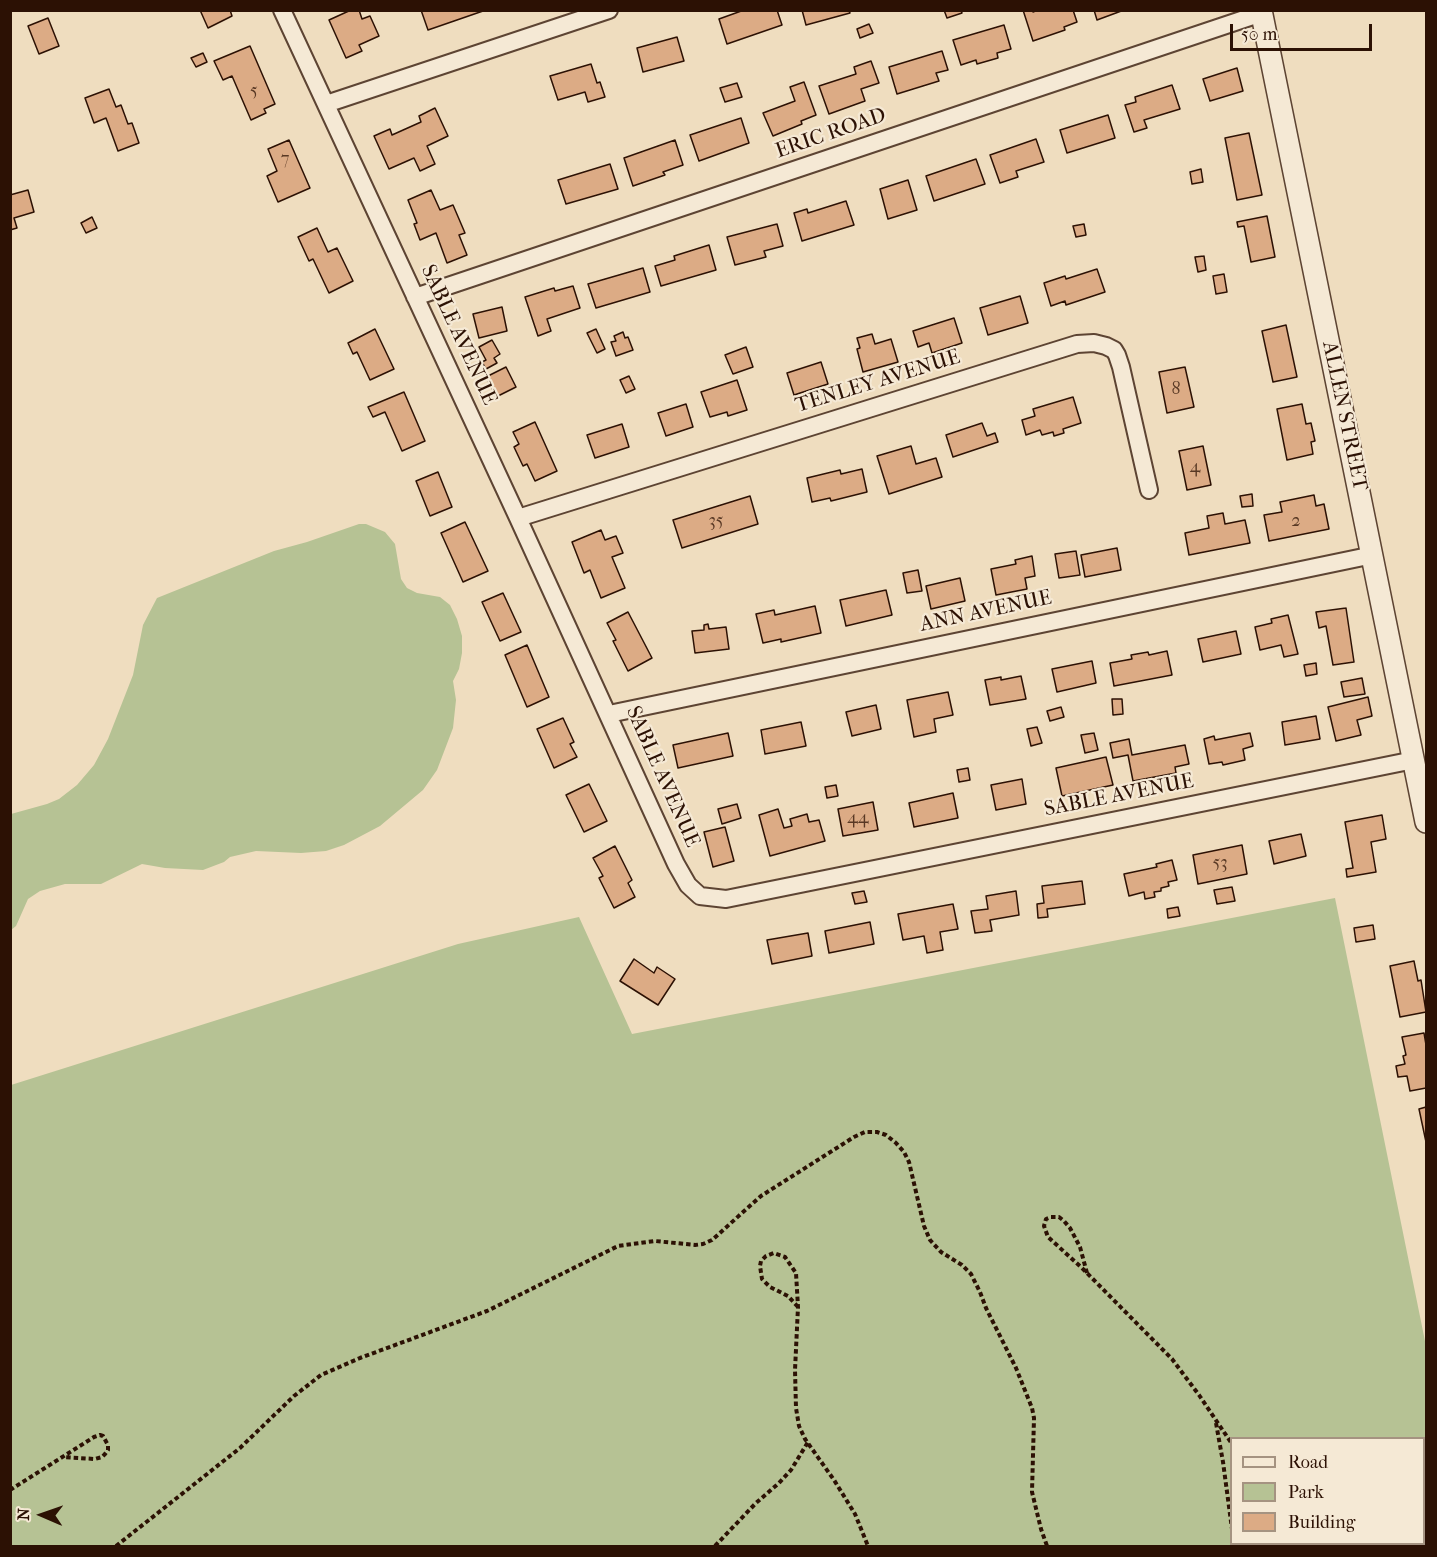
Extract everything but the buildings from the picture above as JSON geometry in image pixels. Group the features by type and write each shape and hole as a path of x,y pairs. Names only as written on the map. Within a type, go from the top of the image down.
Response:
{"street":[{"name":"SABLE AVENUE","path":"282,10 684,878 700,896 726,899 1414,760"},
{"path":"326,104 609,10"},
{"name":"ERIC ROAD","path":"415,297 1261,12"},
{"name":"ALLEN STREET","path":"1261,12 1426,822"},
{"name":"TENLEY AVENUE","path":"518,518 1077,344 1094,343 1114,350 1117,355 1149,490"},
{"name":"ANN AVENUE","path":"609,714 1373,555"}],"path":[{"path":"116,1546 240,1448 294,1396 321,1375 360,1358 487,1311 618,1246 655,1241 695,1245 712,1240 761,1196 865,1132 886,1135 904,1152 909,1162 924,1226 930,1240 941,1252 962,1265 971,1274 1016,1368 1034,1418 1032,1492 1047,1546"},
{"path":"1087,1273 1080,1247 1070,1228 1059,1217 1051,1216 1046,1219 1044,1226 1048,1237 1172,1359 1200,1395 1230,1441"},
{"path":"798,1307 793,1300 770,1287 762,1279 760,1266 766,1256 774,1253 785,1257 796,1273 798,1307 795,1370 799,1426 807,1443 855,1514 868,1546"},
{"path":"1215,1419 1230,1514"},
{"path":"10,1490 86,1441 100,1435 108,1445 108,1450 102,1457 87,1460 62,1457"},
{"path":"716,1546 791,1470 807,1443"}],"green space":[{"path":"359,524 366,524 385,532 395,544 401,579 407,588 417,593 440,597 450,605 462,636 459,669 453,681 456,700 453,728 437,770 423,790 380,826 344,845 326,851 301,853 256,851 230,857 224,862 203,870 142,864 101,884 65,884 40,891 28,899 16,926 11,930 11,814 59,799 77,785 94,765 108,739 133,675 143,625 157,598 274,551"},
{"path":"1335,898 1426,1346 1426,1546 11,1546 11,1085 458,944 579,917 632,1034"}]}
